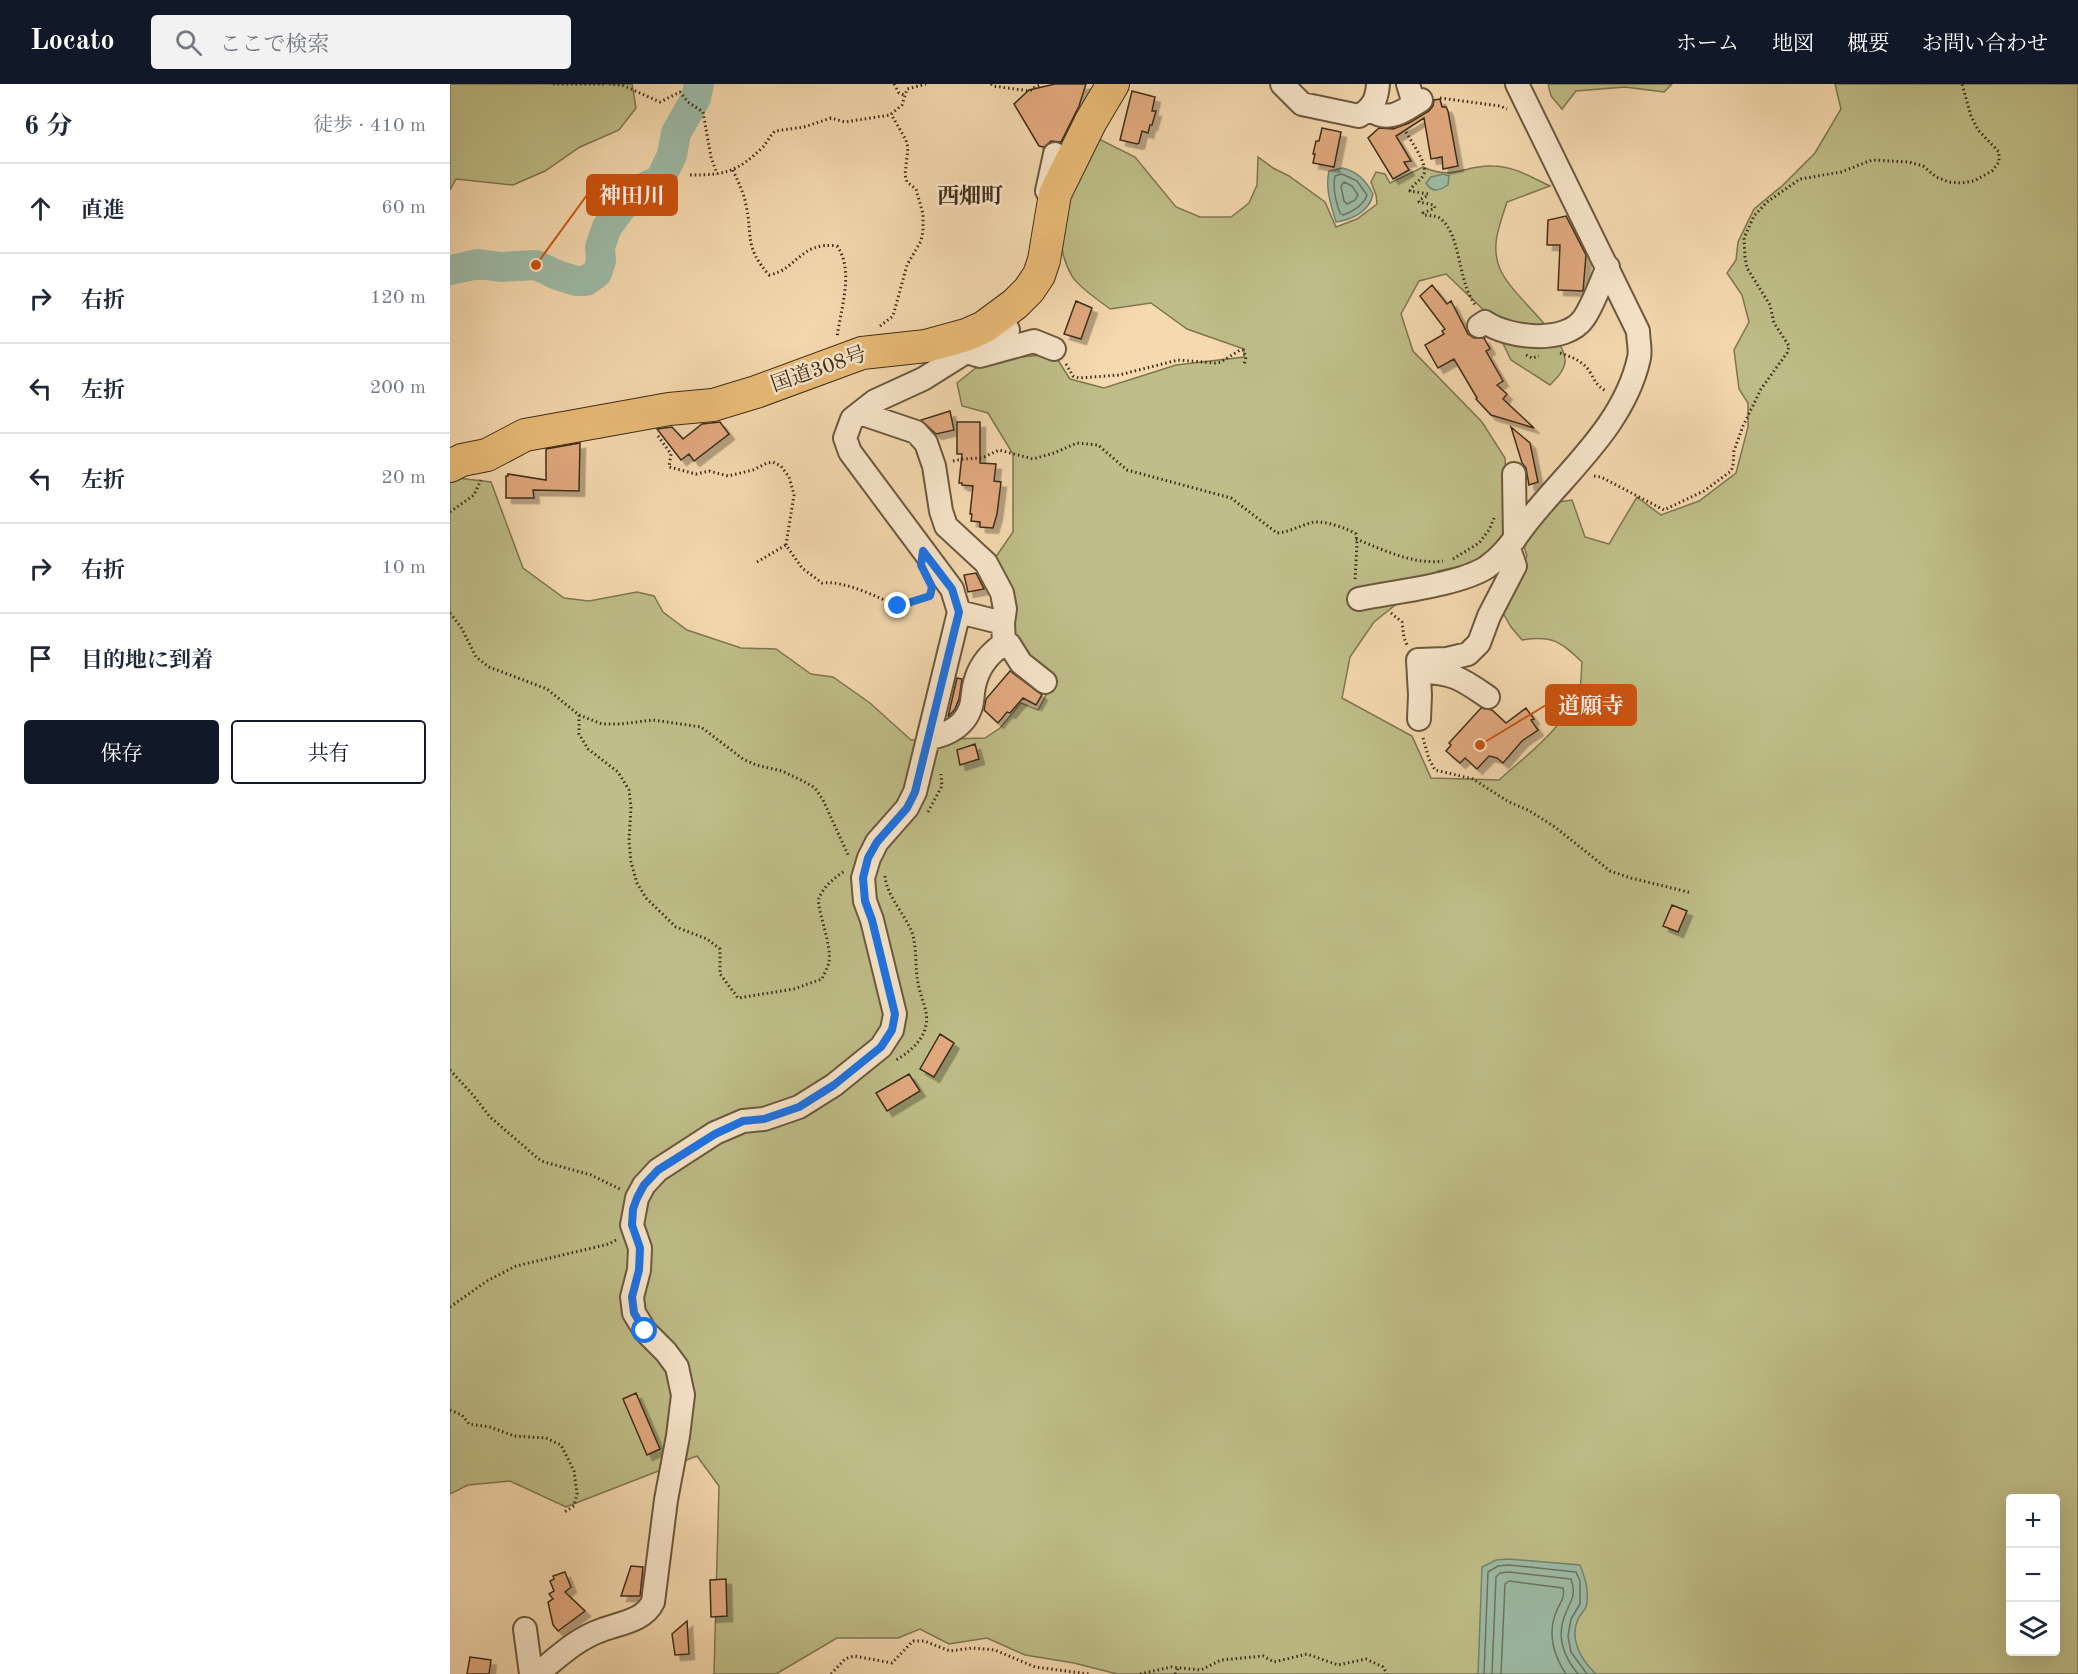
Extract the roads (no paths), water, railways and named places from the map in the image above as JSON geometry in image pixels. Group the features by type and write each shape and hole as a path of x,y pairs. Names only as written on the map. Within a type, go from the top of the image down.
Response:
{"highway":[{"name":"国道308号","path":"450,466 462,460 487,455 525,435 669,409 713,405 756,392 862,353 926,346 984,327 1018,327 1029,290 1044,260 1055,194 1091,121 1113,84"}],"street":[{"path":"1282,84 1302,104 1359,116 1370,110 1377,97 1378,84"},
{"path":"1359,599 1454,580 1486,568 1512,544 1531,517 1614,418 1632,380 1639,356 1638,331 1517,84"},
{"path":"1370,110 1378,116 1409,101"},
{"path":"1052,210 1044,200 1055,154"},
{"path":"1482,324 1528,337 1565,333 1583,320 1608,267"},
{"path":"1018,327 1034,341 1054,349"},
{"path":"525,1629 527,1664 643,1614 650,1609 653,1602 683,1395 677,1367 645,1331 634,1313 632,1297 639,1270 640,1248 632,1225 637,1198 644,1185 658,1170 715,1134 743,1121 764,1119 799,1107 834,1085 881,1047 892,1030 895,1014 872,920 865,901 863,878 872,869 877,842 907,808 915,792 959,612 952,589 850,452 845,438 852,419 875,401 923,380 982,342 1018,327"},
{"path":"965,353 980,356 1018,327"},
{"path":"860,413 916,432 926,443 936,474 941,511 946,526 986,563 1002,593 1005,609 1003,633 981,667 976,679 972,703 961,724 951,732 928,743"},
{"path":"1418,666 1468,654 1479,643 1489,616 1515,566 1512,544 1514,482"},
{"path":"959,612 1003,633 1026,667 1045,682"},
{"path":"1418,666 1457,676 1488,697"},
{"path":"1418,666 1419,719"}],"water":[{"path":"1342,168 1360,177 1373,194 1368,205 1359,214 1336,222 1329,197 1328,178 1329,171"},
{"path":"1443,174 1449,176 1448,185 1445,187 1433,190 1426,183 1431,177"},
{"path":"1496,1560 1580,1565 1587,1596 1586,1607 1576,1627 1576,1642 1581,1656 1596,1674 1478,1674 1482,1567"}],"waterway":[{"path":"450,270 478,264 501,267 536,265 576,281 586,281 597,273 601,261 600,247 607,227 625,203 647,186 660,180 672,155 676,133 696,98 699,84"}],"place":[{"name":"神田川","path":"536,265"},
{"name":"道願寺","path":"1480,745"}],"district":[{"name":"西畑町","path":"970,197"}]}
